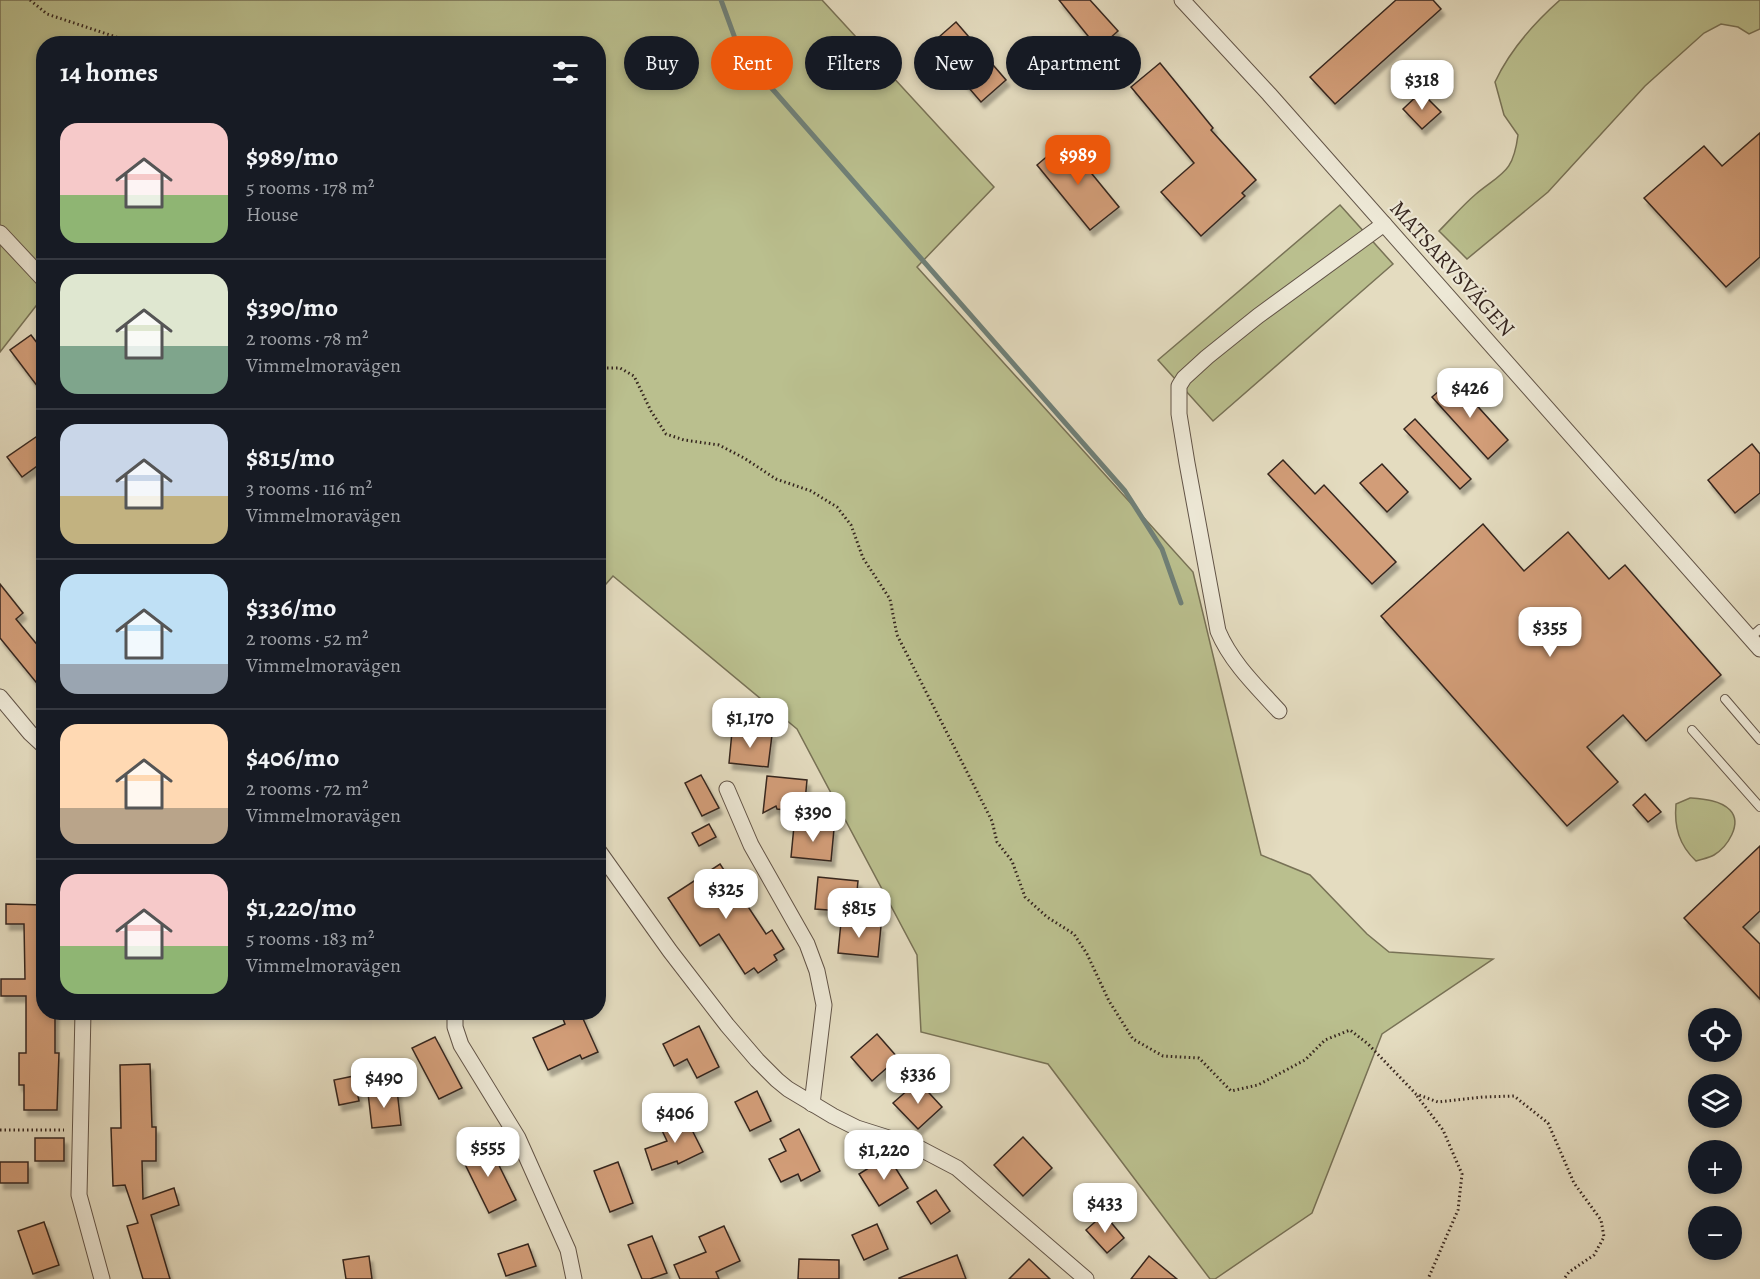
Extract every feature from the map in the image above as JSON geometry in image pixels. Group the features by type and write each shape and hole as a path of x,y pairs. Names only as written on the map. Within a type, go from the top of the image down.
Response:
{"street":[{"name":"MATSARVSVÄGEN","path":"1182,0 1757,639"},
{"path":"1279,711 1237,664 1218,631 1179,414 1179,386 1184,378 1258,316 1384,224"},
{"path":"0,232 36,271"},
{"path":"0,697 36,739"},
{"path":"726,789 751,845 807,944 818,971 824,1005 818,1071 812,1104"},
{"path":"606,861 670,951 727,1025 777,1080 812,1104 857,1128 945,1160 1005,1208 1086,1279"},
{"path":"83,1020 79,1195 102,1279"},
{"path":"455,1020 461,1045 518,1138 568,1250 574,1279"}],"lane":[{"path":"1725,699 1760,740"},
{"path":"1692,730 1760,807"}],"path":[{"path":"30,0 47,14 113,36"},
{"path":"606,368 620,368 634,376 651,411 666,434 684,440 718,445 744,458 776,479 812,490 837,507 851,525 864,558 890,600 897,634 992,821 997,842 1012,861 1025,897 1047,917 1074,934 1087,954 1109,1001 1133,1039 1163,1056 1199,1058 1231,1091 1258,1085 1305,1060 1324,1040 1350,1030 1368,1044 1416,1094 1443,1130 1462,1174 1458,1210 1428,1279"},
{"path":"1416,1094 1438,1102 1514,1096 1548,1123 1574,1183 1601,1220 1604,1237 1594,1255 1569,1272 1564,1279"},
{"path":"0,1130 58,1130 80,1133"}],"green space":[{"path":"0,0 822,0 855,36 805,36 805,90 902,90 902,87 994,187 917,267 1193,572 1261,855 1310,875 1367,934 1389,952 1493,959 1382,1034 1312,1213 1215,1279 1210,1279 1048,1064 921,1032 917,955 797,729 613,576 606,584 606,36 36,36 36,306 0,352"},
{"path":"1560,0 1760,0 1760,29 1749,34 1738,27 1721,24 1704,33 1645,86 1548,192 1467,259 1439,231 1471,198 1500,176 1510,165 1518,135 1504,115 1495,82 1523,38"},
{"path":"1340,205 1393,264 1213,421 1158,360"},
{"path":"1690,798 1721,804 1730,810 1735,822 1732,835 1724,847 1712,856 1696,861 1685,849 1676,820 1676,804"}],"building":[{"path":"1059,0 1090,0 1118,31 1112,36 1088,36"},
{"path":"1396,0 1433,0 1441,9 1335,104 1310,77"},
{"path":"956,22 968,36 940,36"},
{"path":"1160,63 1213,128 1211,130 1256,180 1242,193 1245,196 1201,236 1161,192 1194,163 1133,90 1141,90 1141,79"},
{"path":"994,66 1006,80 981,102 971,90 994,90"},
{"path":"1421,92 1441,112 1422,129 1403,109"},
{"path":"1760,133 1760,257 1726,287 1644,198 1704,146 1722,166"},
{"path":"1065,141 1119,207 1090,230 1037,165"},
{"path":"31,335 36,342 36,384 10,350"},
{"path":"1453,379 1508,440 1488,459 1432,397"},
{"path":"1415,419 1471,479 1460,489 1404,429"},
{"path":"36,437 36,467 22,477 7,457"},
{"path":"1752,444 1760,454 1760,493 1735,513 1708,480"},
{"path":"1283,460 1315,494 1324,485 1396,562 1372,584 1268,474"},
{"path":"1382,464 1408,492 1387,512 1360,483"},
{"path":"1483,524 1524,571 1568,532 1609,579 1625,565 1721,675 1646,741 1623,715 1587,747 1618,782 1567,826 1381,616"},
{"path":"0,584 23,613 16,619 36,643 36,682 0,638"},
{"path":"732,732 772,735 768,767 729,763"},
{"path":"701,775 719,808 702,816 685,783"},
{"path":"767,776 807,780 804,812 777,809 776,806 763,813"},
{"path":"1645,794 1661,812 1648,822 1633,805"},
{"path":"709,824 716,837 699,846 692,833"},
{"path":"794,826 834,829 831,861 791,857"},
{"path":"1760,846 1760,911 1743,927 1760,944 1760,999 1684,918"},
{"path":"720,864 766,934 772,930 784,949 774,955 777,960 758,973 754,968 745,974 719,934 700,946 668,898"},
{"path":"818,877 858,881 855,912 815,909"},
{"path":"6,904 36,905 36,1020 55,1020 55,1053 59,1053 57,1110 24,1110 24,1085 19,1085 19,1053 26,1053 26,996 1,996 1,979 25,979 24,924 6,924"},
{"path":"841,922 881,926 878,957 838,953"},
{"path":"563,1020 584,1020 598,1052 582,1059 580,1055 548,1070 533,1038 565,1024"},
{"path":"699,1026 719,1067 697,1078 687,1059 674,1066 663,1044"},
{"path":"877,1034 898,1058 872,1081 851,1057"},
{"path":"435,1037 462,1088 439,1099 412,1048"},
{"path":"150,1064 152,1127 156,1127 156,1161 142,1161 143,1199 174,1188 179,1205 151,1215 170,1279 143,1279 127,1226 138,1223 125,1185 113,1186 111,1128 121,1128 120,1065"},
{"path":"354,1076 359,1101 339,1105 334,1080"},
{"path":"918,1081 942,1107 918,1129 893,1103"},
{"path":"397,1090 401,1125 372,1128 368,1093"},
{"path":"757,1091 771,1121 750,1131 735,1102"},
{"path":"684,1114 703,1152 678,1164 677,1161 652,1170 645,1149 667,1141 660,1126"},
{"path":"799,1129 820,1171 801,1181 798,1174 781,1182 769,1159 786,1151 780,1139"},
{"path":"1023,1137 1052,1168 1023,1196 994,1165"},
{"path":"35,1138 64,1138 64,1161 35,1161"},
{"path":"488,1143 516,1200 489,1213 461,1156"},
{"path":"888,1156 908,1188 879,1206 859,1174"},
{"path":"0,1162 28,1162 28,1183 0,1183"},
{"path":"618,1162 633,1203 610,1212 594,1171"},
{"path":"936,1190 950,1211 931,1224 917,1202"},
{"path":"1104,1214 1124,1238 1107,1253 1086,1230"},
{"path":"44,1222 59,1265 33,1274 18,1231"},
{"path":"877,1224 888,1249 864,1260 852,1235"},
{"path":"724,1226 740,1261 716,1272 719,1279 680,1279 674,1265 706,1252 699,1237"},
{"path":"652,1236 667,1273 650,1279 642,1279 628,1245"},
{"path":"528,1244 536,1266 506,1276 498,1254"},
{"path":"957,1255 966,1279 899,1279 899,1278"},
{"path":"369,1256 372,1279 346,1279 343,1260"},
{"path":"1149,1256 1177,1279 1131,1279"},
{"path":"799,1259 839,1260 839,1279 798,1279"},
{"path":"1029,1259 1050,1279 1009,1279"}],"waterway":[{"path":"721,0 740,52 1125,491 1162,549 1181,603"}]}
